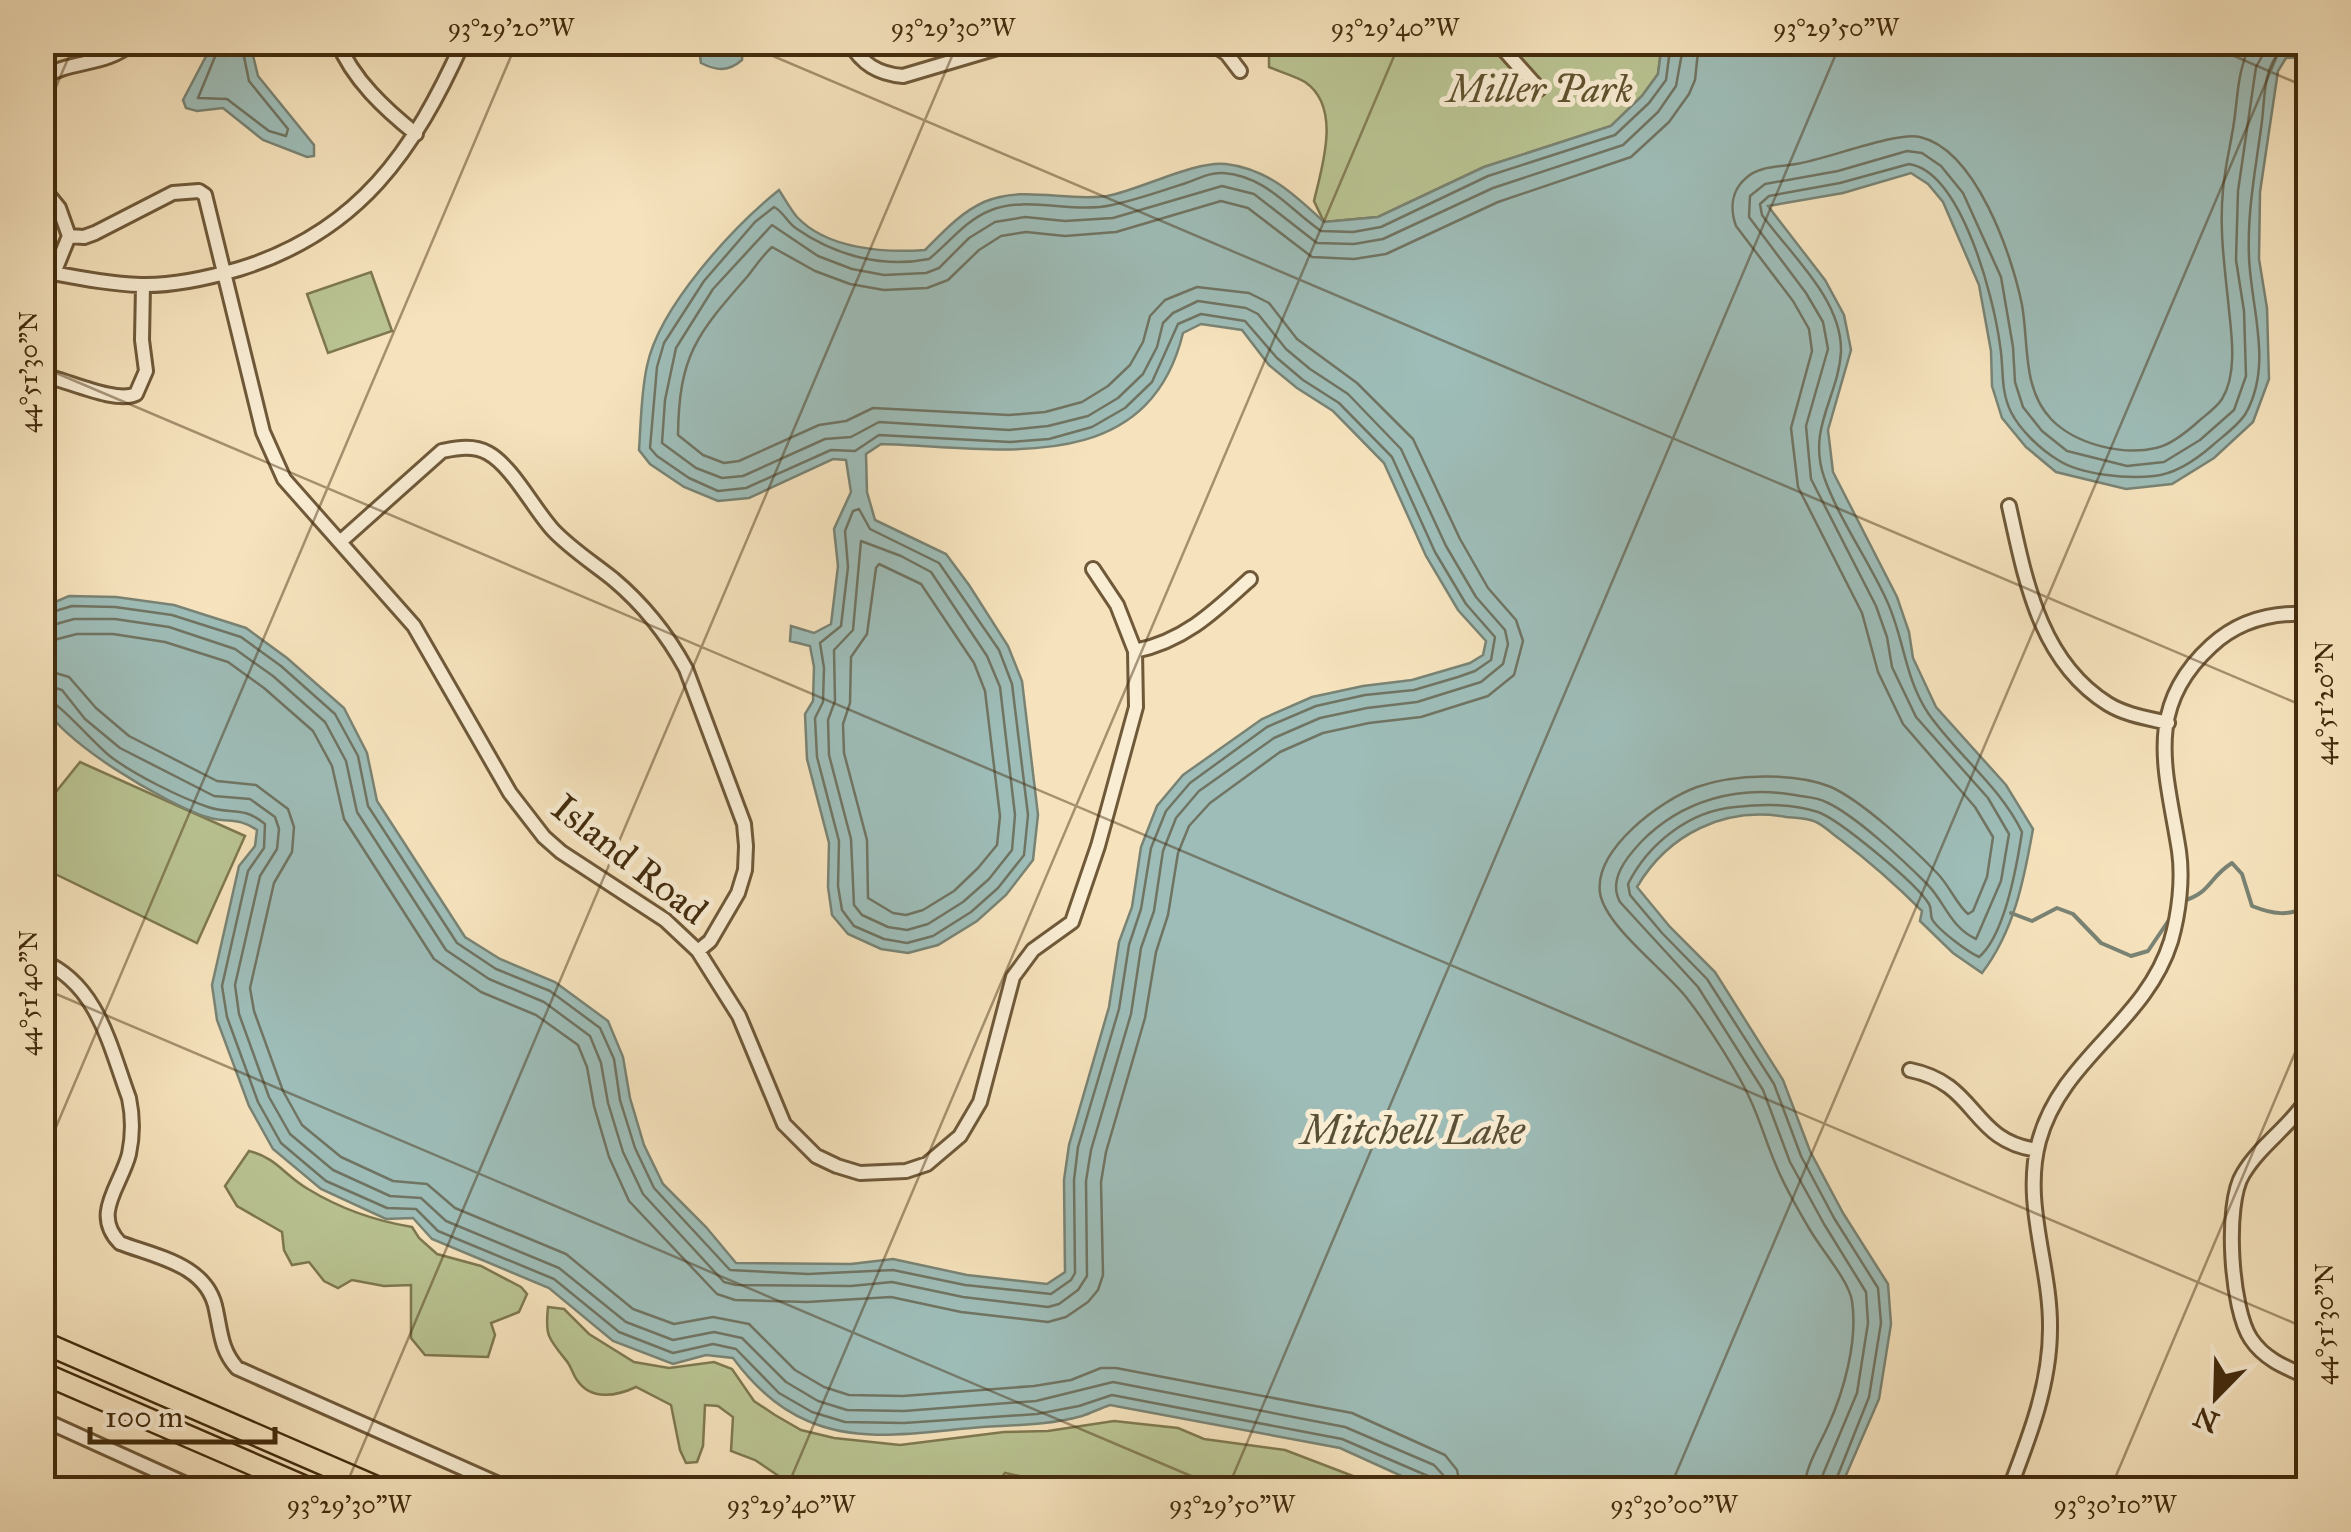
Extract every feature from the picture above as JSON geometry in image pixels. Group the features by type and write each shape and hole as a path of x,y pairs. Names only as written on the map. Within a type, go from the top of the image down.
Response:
{"main road":[{"path":"42,1332 118,1365 168,1397"},
{"path":"42,1342 383,1490"},
{"path":"42,1373 312,1490"}],"street":[{"path":"42,78 56,70 108,60 133,42"},
{"path":"338,42 347,64 360,80 416,134"},
{"path":"42,187 59,208 70,236 48,272 144,285 178,283 225,273 278,254 329,226 362,200 416,134 463,42"},
{"path":"849,42 870,67 886,75 903,76 1004,46 1109,42"},
{"path":"1210,42 1240,71"},
{"path":"1497,42 1539,89"},
{"name":"Island Road","path":"70,236 84,237 172,194 199,190 208,201 264,432 272,456 300,500 414,626 510,792 544,837 572,860 665,920 698,952 739,1016 784,1124 816,1156 860,1172 882,1174 927,1164 946,1152 960,1136 980,1102 1013,977 1033,950 1072,922 1136,707 1135,651 1116,605 1093,569"},
{"path":"42,375 116,398 127,399 136,394 146,371 142,340 144,285"},
{"path":"340,542 442,451 478,449 491,454 504,467 556,533 643,606 674,646 686,670 744,824 745,870 738,893 710,942 698,952"},
{"path":"2009,506 2036,614 2070,670 2108,704 2168,723"},
{"path":"1135,651 1183,636 1250,579"},
{"path":"2009,1490 2040,1404 2050,1330 2033,1192 2037,1150 2051,1108 2066,1083 2145,996 2171,941 2178,910 2180,868 2163,770 2168,723 2186,673 2220,638 2264,616 2308,614"},
{"path":"42,961 71,977 86,993 129,1098 133,1116 128,1157 102,1226 120,1242 183,1267 205,1282 216,1307 222,1344 237,1368 512,1490"},
{"path":"1910,1070 1947,1083 1962,1095 1992,1133 2021,1148 2037,1150"},
{"path":"2308,1098 2244,1171 2236,1188 2231,1224 2242,1323 2266,1356 2308,1377"},
{"path":"42,1419 199,1490"}],"green space":[{"name":"Miller Park","path":"1269,43 1662,43 1658,74 1611,126 1484,167 1378,217 1324,222 1314,201 1326,138 1323,106 1305,82 1269,67"},
{"path":"371,272 392,331 328,353 307,294"},
{"path":"80,762 245,836 197,943 43,868 43,808"},
{"path":"249,1151 267,1158 300,1184 332,1202 412,1227 437,1254 481,1266 521,1287 527,1294 519,1312 491,1323 495,1335 488,1357 425,1355 411,1338 411,1285 384,1286 352,1280 338,1288 324,1281 309,1262 292,1265 284,1250 282,1232 237,1206 225,1186"},
{"path":"548,1307 564,1309 589,1334 634,1362 669,1368 714,1362 732,1369 754,1401 801,1430 834,1438 900,1445 1114,1421 1178,1428 1204,1439 1285,1450 1387,1489 1189,1490 1138,1477 1080,1489 1005,1473 994,1489 798,1489 755,1460 731,1451 733,1417 718,1406 705,1405 703,1446 697,1462 686,1463 671,1405 636,1387 605,1395 583,1387 549,1336"}],"water":[{"path":"213,43 250,43 258,76 314,145 314,156 307,157 263,140 223,108 186,108 183,100"},
{"path":"698,43 743,43 742,60 727,68 707,66 701,63"},
{"name":"Mitchell Lake","path":"1662,43 2308,43 2308,57 2286,58 2278,71 2260,192 2259,259 2267,308 2269,379 2253,422 2214,458 2172,484 2126,489 2056,472 2026,447 2002,418 1992,386 1991,351 1979,285 1943,202 1928,184 1911,173 1843,193 1768,206 1825,280 1844,315 1851,350 1828,430 1833,472 1897,597 1913,658 1936,707 2006,785 2033,829 2010,922 1982,973 1953,953 1920,921 1922,911 1883,874 1826,828 1809,820 1763,815 1720,820 1700,828 1665,852 1637,887 1715,972 1783,1080 1810,1151 1888,1284 1891,1324 1879,1399 1840,1489 1430,1489 1340,1448 1110,1405 1082,1416 1032,1424 895,1434 850,1433 797,1416 757,1386 733,1358 706,1355 673,1364 613,1341 549,1288 432,1239 413,1218 386,1219 321,1189 273,1149 249,1106 217,1020 212,985 239,866 255,846 257,830 190,810 141,785 88,750 50,715 41,689 43,607 69,596 116,597 174,605 246,628 344,708 367,753 377,801 465,937 500,959 555,982 608,1021 623,1057 644,1145 663,1184 736,1263 851,1264 893,1259 967,1275 1047,1284 1065,1272 1064,1180 1069,1145 1109,1007 1141,847 1157,806 1183,775 1262,719 1312,697 1412,680 1470,663 1483,655 1486,641 1458,610 1426,556 1384,463 1333,411 1269,365 1242,330 1201,324 1183,333 1164,380 1137,413 1101,434 1061,445 1017,449 881,444 866,454 867,492 875,520 946,554 1008,646 1022,681 1038,815 1033,860 1006,895 977,921 938,945 908,953 881,949 848,934 832,915 829,843 807,759 805,714 813,701 814,667 810,646 790,641 791,626 814,633 831,624 838,566 834,529 851,492 846,460 833,459 749,498 718,501 684,487 650,464 639,450 644,387 654,343 700,270 779,190 809,228 857,247 892,251 925,250 967,212 999,197 1107,196 1214,164 1241,167 1268,177 1324,222 1378,217 1484,167 1611,126 1658,74"}],"waterway":[{"path":"2183,901 2200,893 2232,863 2242,874 2252,906 2280,913 2308,906"},
{"path":"2011,913 2032,921 2057,908 2073,914 2101,943 2131,956 2148,951 2171,917"}]}
